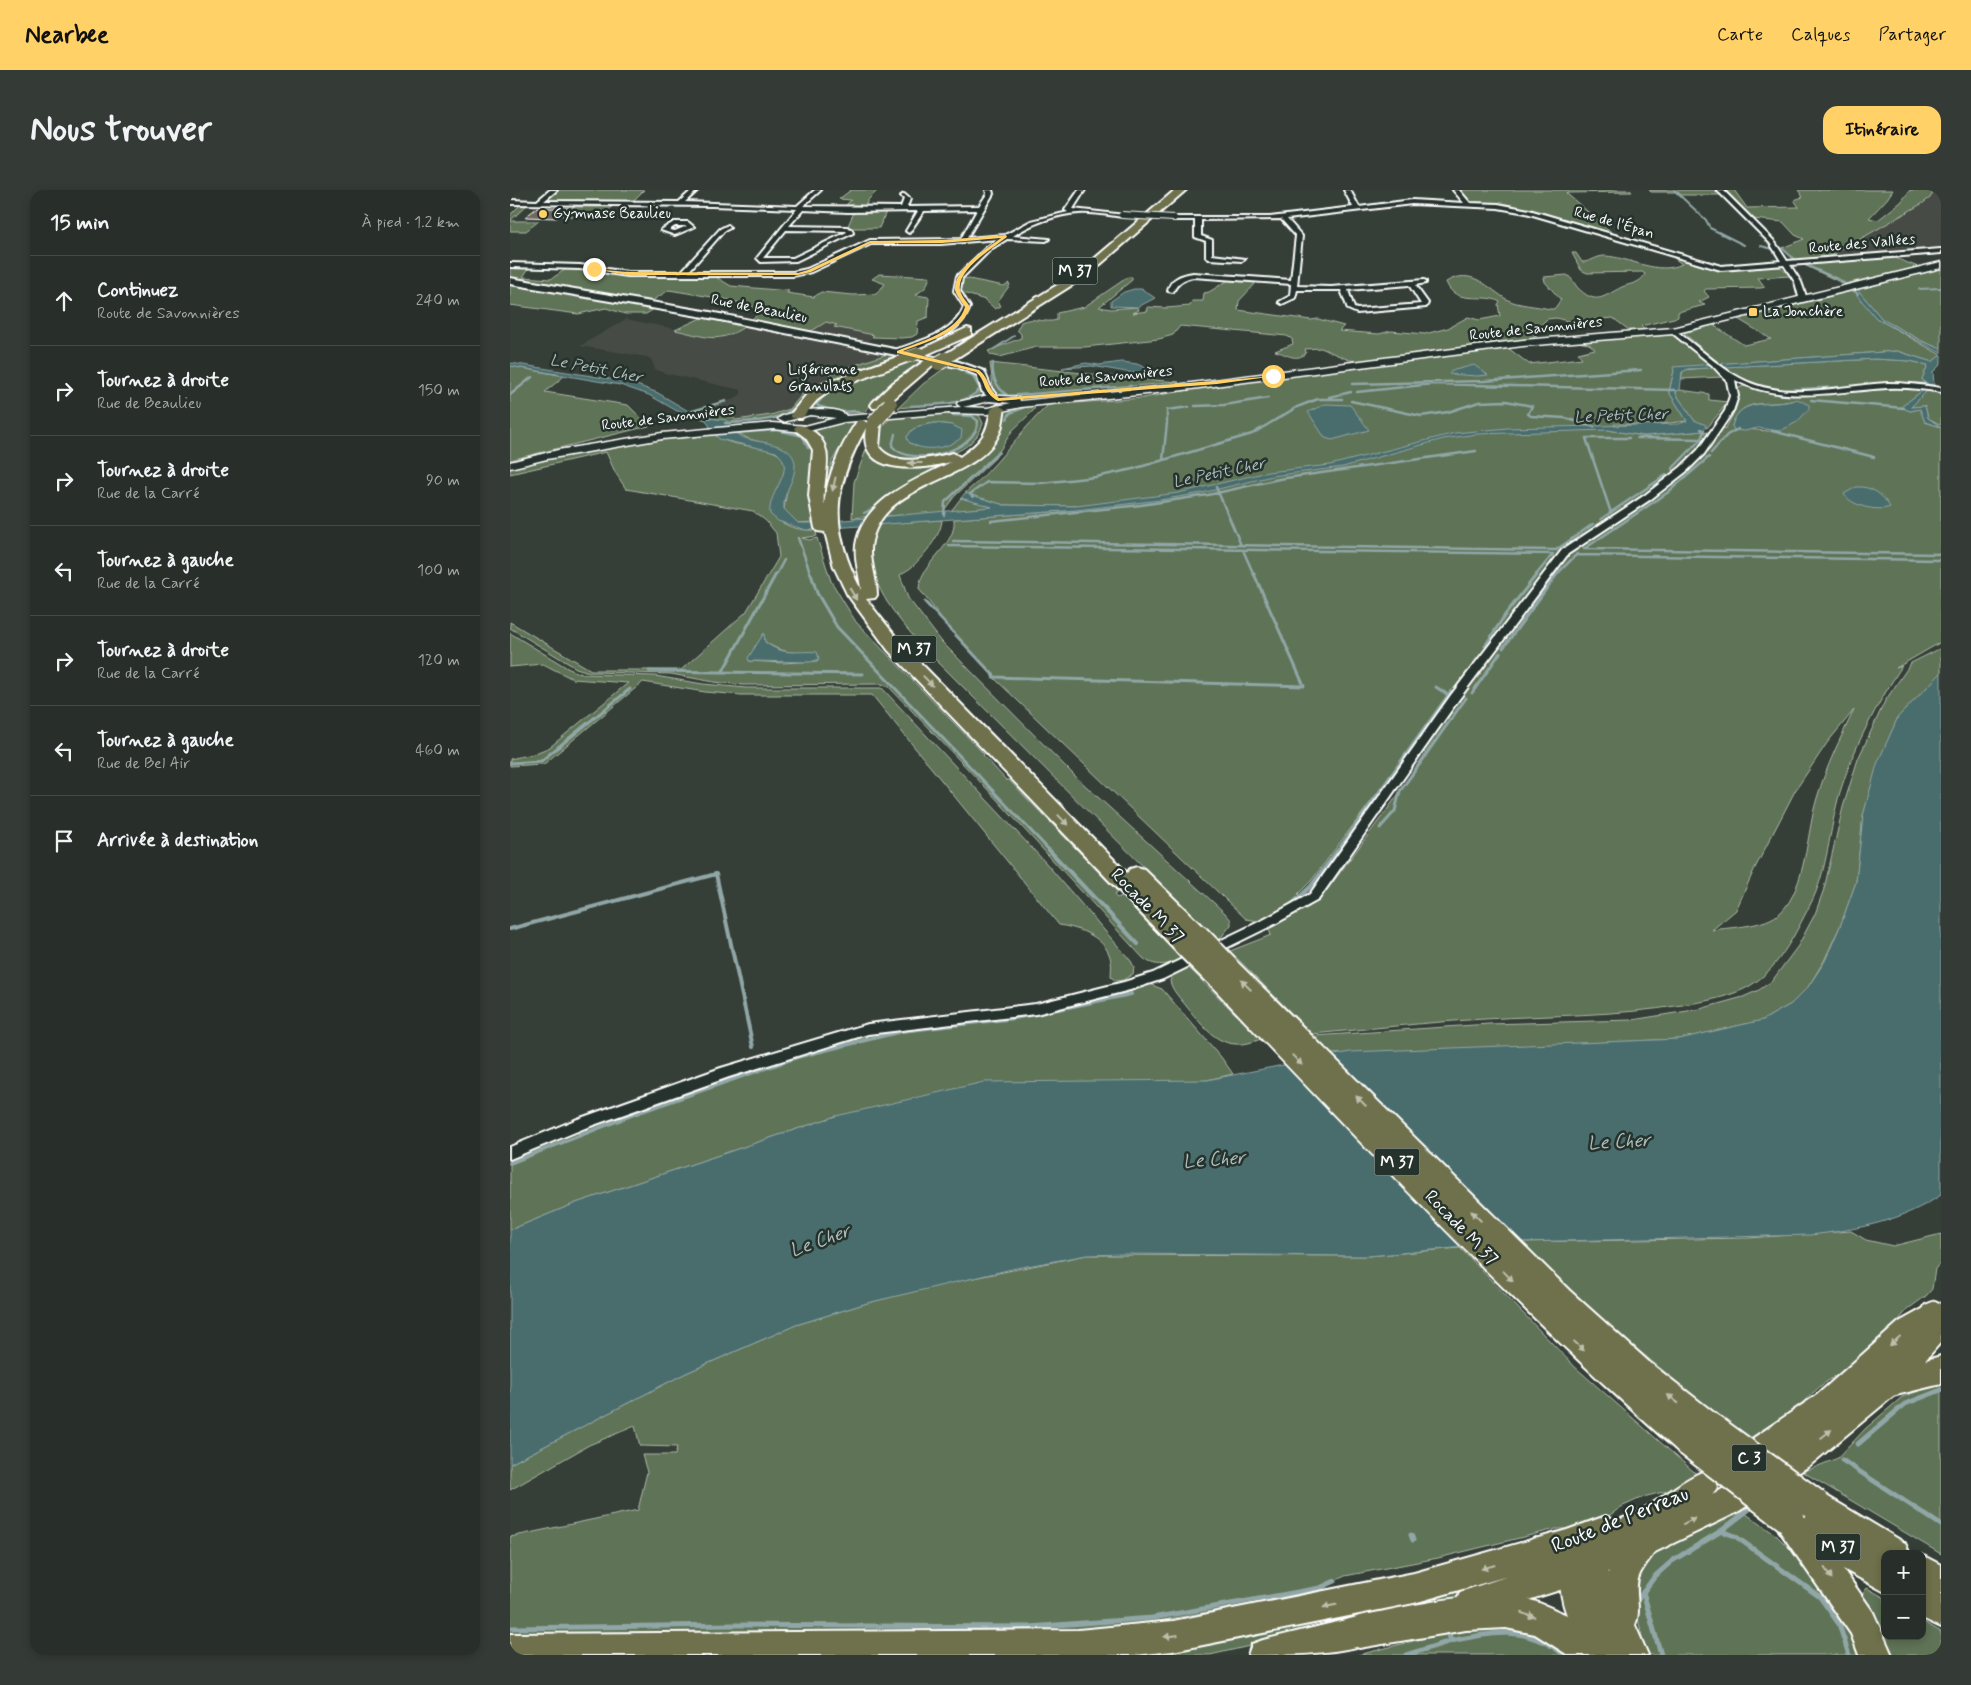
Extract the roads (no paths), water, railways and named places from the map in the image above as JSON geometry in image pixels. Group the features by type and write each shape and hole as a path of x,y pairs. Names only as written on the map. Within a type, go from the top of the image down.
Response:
{"highway":[{"name":"Rocade M 37","path":"1002,748 894,646 868,616 849,587 833,531 832,495 838,470 846,450 884,405 938,360 1092,259 1172,190"},
{"name":"Rocade M 37","path":"938,360 1089,269 1181,190"},
{"path":"833,531 816,496 821,460 820,451 813,437 796,422 812,397 825,388 1016,309"},
{"path":"869,595 870,582 864,555 866,534 877,516 902,493 966,459 984,445 995,429 996,401"},
{"path":"868,424 871,444 879,455 900,462 929,462 955,456 974,445 986,429 987,421 979,405"},
{"name":"Rocade M 37","path":"833,531 852,560 869,595 913,648 1002,748 1552,1306 1627,1390 1700,1436 1803,1511 1881,1573"},
{"path":"1888,1383 1941,1370"},
{"path":"1622,1652 1580,1606 1576,1590 1579,1569 1589,1551 1659,1516 1702,1487"},
{"name":"Rocade M 37","path":"1803,1511 1886,1550"},
{"path":"1803,1511 1862,1624 1876,1655"},
{"path":"1622,1652 1621,1578 1625,1567 1645,1542"},
{"path":"1535,1554 1554,1558 1579,1569"},
{"path":"1926,1574 1941,1583"},
{"path":"1926,1601 1941,1610"},
{"path":"1359,1632 1486,1610 1509,1610 1545,1621 1563,1630 1593,1655"}],"main road":[{"name":"Route des Vallées","path":"1852,287 1941,265"},
{"name":"Route de Savonnières","path":"979,405 996,401 1029,403 1217,383 1523,343 1673,331 1852,287"},
{"path":"796,422 856,418 979,405"},
{"path":"796,422 810,412 822,419"},
{"name":"Route de Savonnières","path":"510,466 547,456 618,442 709,429 773,426 796,422"},
{"name":"Route de Perreau","path":"1263,1655 1481,1601 1579,1569 1645,1542 1726,1503 1783,1466 1888,1383 1932,1333 1939,1315"},
{"name":"Route de Perreau","path":"510,1649 1068,1646 1173,1636 1293,1614 1414,1588 1598,1534 1645,1515 1702,1487 1778,1440 1837,1396 1909,1328 1939,1315"}],"street":[{"path":"539,202 554,190"},
{"path":"680,204 695,190"},
{"path":"785,228 847,229 850,232 847,236 794,260 761,260 785,228 800,208 818,190"},
{"path":"964,239 964,236 990,194 989,190"},
{"path":"1072,211 1082,190"},
{"path":"1347,190 1357,209"},
{"path":"1456,190 1469,205"},
{"path":"1720,190 1733,206 1766,234 1798,282 1804,299"},
{"path":"904,196 907,199 904,209"},
{"path":"510,202 701,204 800,208 982,208"},
{"name":"Rue de l'Épan","path":"1006,236 1033,222 1072,211 1198,219 1283,218 1408,202 1469,205 1526,211 1716,267 1732,268 1786,264"},
{"path":"694,211 701,204"},
{"path":"909,231 922,209"},
{"path":"682,224 688,217"},
{"path":"1282,302 1292,299 1299,236 1283,218"},
{"path":"1198,219 1198,237 1209,240 1210,257 1242,259"},
{"path":"684,273 722,230 728,227"},
{"path":"909,354 939,336 964,317 968,307 957,291 959,278 976,259 1006,236"},
{"path":"510,265 580,267 628,274 798,274 810,271 870,242 942,242 1006,236 1046,239"},
{"name":"Route des Vallées","path":"1786,264 1941,251"},
{"path":"1171,291 1172,285 1193,276 1344,288 1424,282"},
{"name":"Rue de Beaulieu","path":"510,281 710,315 909,354 977,371 983,376 996,401"},
{"path":"1344,288 1351,309 1357,311 1424,306 1425,303 1411,283"},
{"path":"1673,331 1742,383 1761,390 1791,393 1904,385 1941,390"},
{"path":"510,1153 580,1124 726,1072 868,1029 1036,1009 1125,987 1158,976 1269,922 1314,897 1455,697 1565,552 1666,484 1701,452 1728,411 1734,396 1732,383 1720,368"},
{"path":"1732,383 1742,383"},
{"path":"979,405 996,401"}],"water":[{"path":"1142,289 1155,298 1138,307 1111,306 1111,301 1124,292"},
{"path":"1857,289 1882,319 1941,349 1941,353 1876,318 1857,295 1855,290"},
{"path":"1897,351 1932,362 1941,355 1941,364 1933,372 1934,385 1926,384 1922,379 1928,365 1910,361 1875,359 1688,369 1682,372 1680,390 1676,391 1676,394 1694,420 1706,425 1704,431 1644,436 1608,430 1477,434 1443,439 1343,467 1272,476 1202,493 1160,500 1076,510 806,530 778,521 770,514 770,505 784,466 782,459 776,452 719,439 713,433 706,420 677,411 649,395 620,385 510,366 510,363 629,382 658,393 690,412 708,418 726,420 742,437 781,447 793,457 795,464 795,470 785,497 784,509 798,523 810,523 992,507 961,498 965,493 1004,505 1077,506 1178,493 1268,472 1330,465 1455,433 1508,428 1679,424 1687,421 1669,392 1674,371 1673,367"},
{"path":"1122,362 1137,364 1146,368 1147,373 1144,375 1092,366 1062,368 1086,363 1099,365"},
{"path":"1474,365 1488,375 1449,374 1451,371"},
{"path":"1926,388 1929,389 1911,407 1925,406 1928,418 1941,427 1925,422 1920,409 1910,411 1901,407"},
{"path":"1797,399 1809,405 1809,409 1797,422 1780,431 1758,428 1745,431 1734,430 1732,426 1736,416 1750,406 1788,402"},
{"path":"1326,404 1350,405 1369,430 1332,440 1325,438 1308,412"},
{"path":"935,423 952,425 962,430 961,438 949,445 934,448 920,447 908,441 907,437 912,430 919,426"},
{"path":"1856,487 1872,489 1884,498 1890,507 1878,509 1852,502 1844,494"},
{"path":"764,633 765,642 778,650 817,652 819,659 811,662 749,661 748,658"},
{"name":"Le Cher","path":"1941,673 1941,1195 1926,1204 1911,1212 1878,1223 1810,1235 1518,1242 1368,1256 1087,1255 1016,1268 867,1303 796,1325 686,1373 510,1464 510,1230 576,1203 836,1116 984,1082 1207,1080 1350,1052 1679,1039 1763,1020 1791,1004 1808,987 1825,961 1856,882 1863,816 1877,764 1898,717"}],"waterway":[{"path":"1674,190 1706,220 1709,226"},
{"path":"1710,228 1744,245"},
{"path":"1761,246 1773,249"},
{"path":"1782,248 1796,261"},
{"path":"1876,254 1925,250"},
{"path":"1803,264 1840,280 1858,294"},
{"path":"1919,289 1941,288"},
{"path":"994,349 1014,336"},
{"path":"993,363 993,373 996,382 1008,396 1131,386"},
{"path":"826,383 861,370"},
{"path":"1352,384 1484,381 1641,370"},
{"path":"911,406 957,402 973,395 980,389 972,375 965,373"},
{"path":"510,395 532,377"},
{"path":"1896,383 1927,384"},
{"path":"1357,392 1433,384 1674,390"},
{"path":"1781,390 1862,386"},
{"path":"1329,397 1351,392"},
{"path":"826,393 817,404 818,406 839,412 858,411"},
{"path":"1772,393 1793,394"},
{"path":"1195,406 1224,405 1268,398"},
{"path":"973,497 970,494 987,482 1041,483 1096,477 1133,469 1252,434 1297,407 1318,399 1342,399"},
{"path":"1811,400 1904,408"},
{"path":"689,412 726,401"},
{"name":"Le Petit Cher","path":"1351,401 1421,416 1448,412 1479,402 1506,401 1532,406 1528,414 1531,416 1565,418 1594,427"},
{"path":"725,423 781,416 797,406"},
{"path":"1167,421 1167,410 1189,407"},
{"path":"1007,419 1010,413 1023,408"},
{"path":"895,434 892,446 901,453 913,456 928,456 942,453 956,448 967,441 975,432 978,421 972,416 953,415"},
{"path":"1163,460 1167,423"},
{"path":"1701,429 1704,431 1701,439"},
{"path":"1711,453 1727,435 1738,429"},
{"path":"734,433 777,430 803,436 808,448"},
{"path":"1772,431 1874,457"},
{"path":"1611,512 1586,438 1629,438"},
{"path":"1637,438 1701,439"},
{"path":"1672,469 1701,439"},
{"path":"1218,493 1279,479 1476,451"},
{"path":"944,515 945,502 999,452"},
{"path":"1584,549 1667,493 1709,457"},
{"path":"1611,512 1666,475"},
{"name":"Le Petit Cher","path":"1216,487 1218,493"},
{"name":"Le Petit Cher","path":"991,521 1141,505 1218,493"},
{"path":"1218,493 1241,545"},
{"path":"864,513 878,506"},
{"path":"1601,519 1611,512"},
{"path":"1556,550 1593,524"},
{"path":"798,538 811,575"},
{"path":"953,541 1556,550"},
{"path":"949,546 1553,554 1536,575"},
{"path":"1585,549 1941,554"},
{"path":"1243,550 1254,575"},
{"path":"1557,574 1576,555"},
{"path":"1576,555 1941,560"},
{"path":"776,575 784,560"},
{"path":"723,671 776,574"},
{"path":"811,574 817,593 837,627 1050,851"},
{"path":"993,677 1304,686 1254,574"},
{"path":"1485,646 1505,615 1537,574"},
{"path":"1503,648 1557,574"},
{"path":"925,602 995,677"},
{"path":"1472,693 1500,653"},
{"path":"649,671 863,674"},
{"path":"1436,687 1448,695"},
{"path":"510,763 541,761 630,689"},
{"path":"1337,851 1451,691"},
{"path":"1380,828 1395,811 1400,791 1466,698"},
{"path":"1049,850 1138,944"},
{"path":"1290,906 1311,886 1338,850"},
{"path":"510,929 716,874 753,1047"},
{"path":"510,1163 642,1111 797,1057 902,1031 1015,1018 1131,994"},
{"path":"1858,1444 1905,1404 1941,1390"},
{"path":"1842,1460 1941,1525"},
{"path":"1721,1531 1752,1507"},
{"path":"1643,1592 1655,1576 1672,1561 1721,1531"},
{"path":"1721,1531 1735,1536 1820,1597 1839,1624 1849,1655"},
{"path":"1411,1535 1413,1540"},
{"path":"510,1628 735,1625 1029,1627 1152,1618 1320,1588 1335,1581"},
{"path":"1639,1598 1643,1592"},
{"path":"1643,1592 1661,1655"},
{"path":"1447,1629 1451,1641"},
{"path":"1451,1641 1481,1635 1510,1633 1537,1639 1551,1645 1565,1655"},
{"path":"1406,1655 1451,1641"}],"place":[{"name":"Gymnase Beaulieu","path":"543,214"},
{"name":"La Jonchère","path":"1753,312"},
{"name":"Ligérienne Granulats","path":"778,379"}]}
